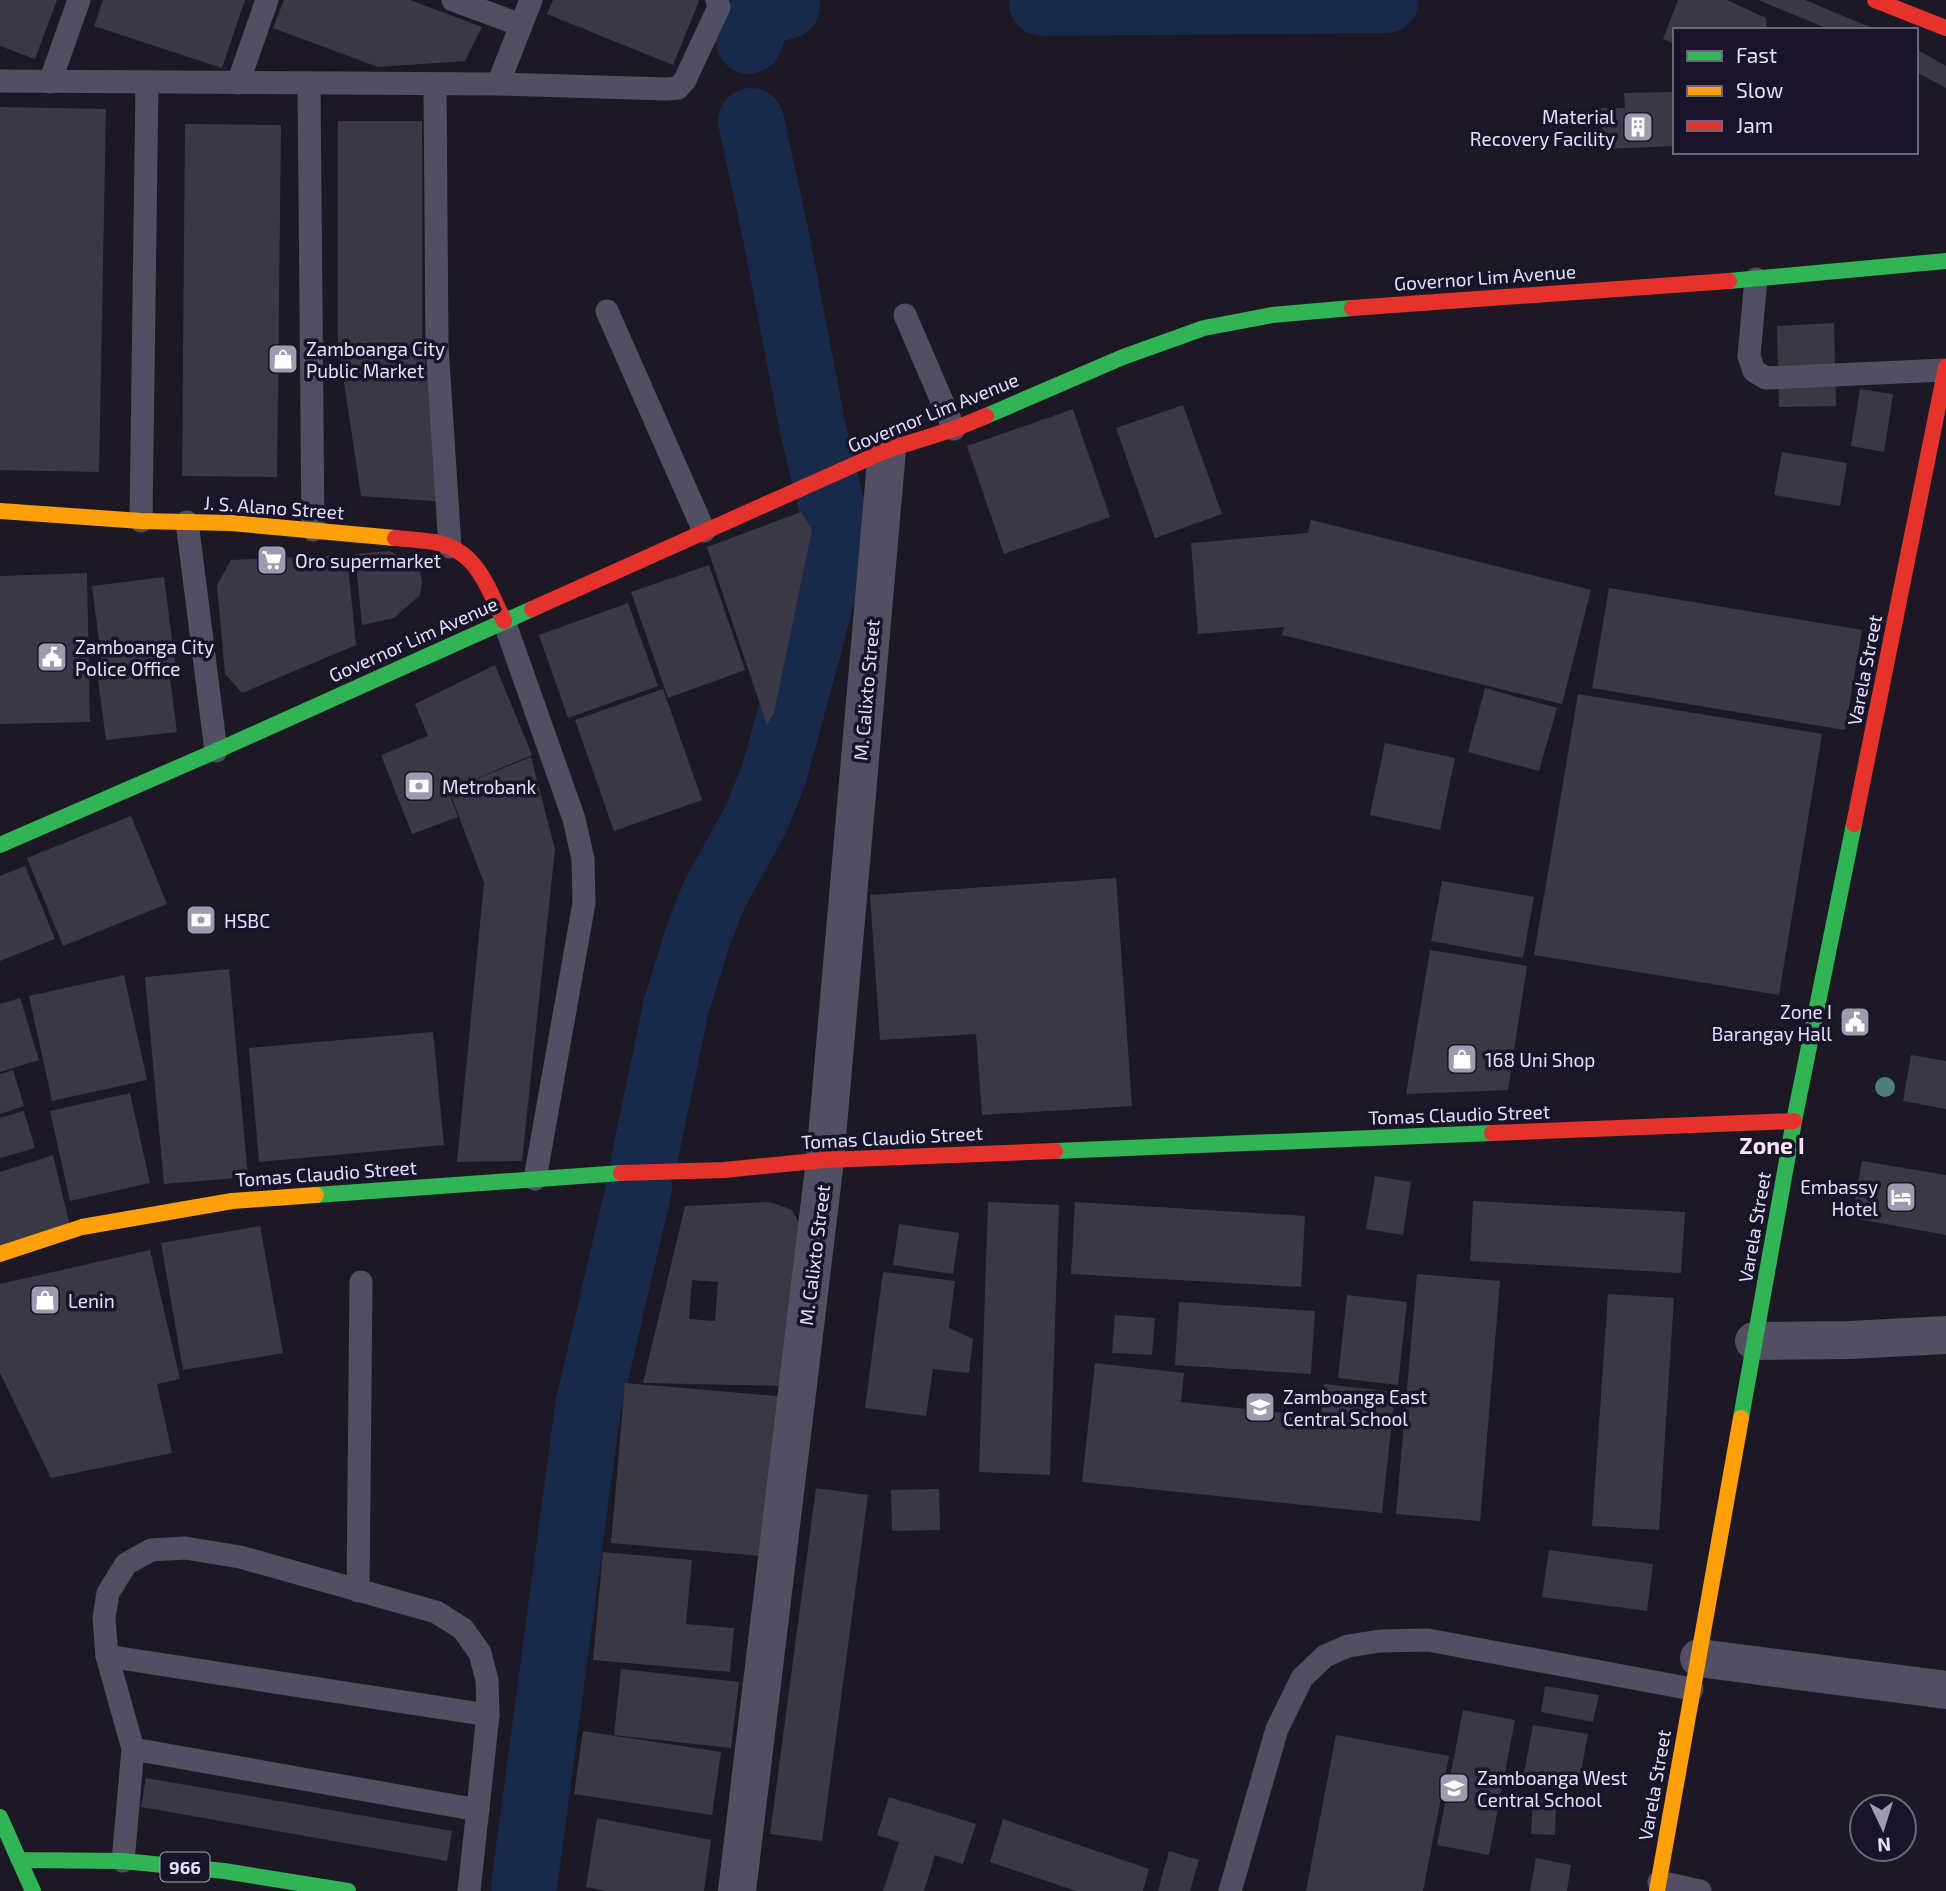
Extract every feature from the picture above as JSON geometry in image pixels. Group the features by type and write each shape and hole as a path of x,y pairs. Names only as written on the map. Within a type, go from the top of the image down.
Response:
{"street":[{"path":"1875,0 1946,28"},
{"name":"Governor Lim Avenue","path":"0,845 887,450 954,429 1123,357 1204,328 1272,316 1329,310 1756,279 1946,261"},
{"name":"Varela Street","path":"1658,1887 1794,1121 1939,437 1946,369"},
{"name":"M. Calixto Street","path":"737,1891 825,1160 887,450"},
{"name":"J. S. Alano Street","path":"0,511 141,521 231,523 435,542 470,559 504,621"},
{"name":"Tomas Claudio Street","path":"0,1254 82,1227 232,1201 596,1174 724,1170 825,1160 1794,1121"},
{"path":"1754,1341 1946,1335"},
{"path":"1695,1673 1946,1690"},
{"path":"0,1817 33,1891"},
{"name":"966","path":"19,1860 123,1861 224,1871 348,1891"}],"lane":[{"path":"50,82 79,0"},
{"path":"237,83 267,0"},
{"path":"453,0 521,25"},
{"path":"498,84 531,0"},
{"path":"0,81 498,84 678,88 685,80 719,7 717,0"},
{"path":"141,521 147,82"},
{"path":"309,83 313,530"},
{"path":"435,84 437,346 450,547"},
{"path":"1756,279 1749,356 1754,371 1766,378 1946,369"},
{"path":"607,311 704,531"},
{"path":"905,315 954,429"},
{"path":"187,522 216,751"},
{"path":"504,621 574,819 583,859 584,903 535,1179"},
{"path":"358,1591 361,1282"},
{"path":"123,1861 133,1749 107,1656 104,1618 107,1593 126,1564 150,1550 185,1548 240,1557 436,1612 463,1629 481,1653 487,1681 488,1715 469,1891"},
{"path":"1230,1891 1277,1729 1303,1678 1325,1656 1348,1646 1380,1641 1428,1640 1695,1673"},
{"path":"107,1656 488,1715"},
{"path":"133,1749 478,1810"},
{"path":"1658,1887 1700,1891"}],"building":[{"path":"0,0 57,0 35,59 0,46"},
{"path":"103,0 245,0 222,68 94,26"},
{"path":"284,0 410,0 482,27 465,61 378,67 273,28"},
{"path":"553,0 699,1 673,65 547,14"},
{"path":"1678,0 1727,0 1766,18 1767,28 1673,28 1673,43 1663,39"},
{"path":"1758,0 1805,0 1872,28 1826,28"},
{"path":"1918,50 1946,66 1946,88 1918,73"},
{"name":"Material Recovery Facility","path":"1673,92 1673,146 1603,149 1601,108 1625,108 1624,93"},
{"path":"0,107 106,109 99,472 0,470"},
{"path":"338,121 422,121 422,342 446,502 361,496 338,342"},
{"path":"185,124 281,125 277,477 182,476"},
{"path":"1834,323 1836,406 1779,407 1777,326"},
{"path":"1860,389 1893,394 1884,452 1851,446"},
{"path":"1183,405 1222,514 1155,538 1116,428"},
{"path":"1073,409 1110,517 1004,554 967,446"},
{"path":"1782,452 1847,463 1840,506 1774,495"},
{"path":"801,512 812,530 774,713 767,725 707,547"},
{"path":"1311,520 1591,590 1562,704 1282,635 1284,627 1198,634 1191,543 1308,533"},
{"path":"390,551 419,568 422,581 420,595 394,618 362,625 355,554"},
{"path":"347,555 356,645 242,693 225,674 217,585 231,560"},
{"path":"709,565 745,670 668,698 631,592"},
{"path":"87,573 90,722 0,724 0,576"},
{"path":"164,577 175,663 103,672 92,586"},
{"path":"1609,588 1862,630 1845,730 1592,688"},
{"path":"628,603 658,686 568,718 539,635"},
{"path":"495,665 532,755 459,786 531,757 555,849 522,1161 457,1162 484,883 449,790 458,817 412,834 381,755 428,736 415,704"},
{"path":"169,671 177,732 106,740 98,680"},
{"path":"1485,688 1557,708 1539,771 1468,752"},
{"path":"663,689 702,800 614,831 575,720"},
{"path":"1578,694 1822,734 1779,995 1534,955"},
{"path":"1385,743 1455,758 1440,830 1370,815"},
{"path":"131,816 167,904 63,946 27,858"},
{"path":"25,866 55,939 0,961 0,876"},
{"path":"1116,878 1132,1106 982,1115 976,1034 880,1040 870,895"},
{"path":"1442,881 1534,897 1523,958 1431,941"},
{"path":"1430,950 1527,966 1508,1090 1406,1094"},
{"path":"229,969 248,1177 164,1184 145,977"},
{"path":"124,975 147,1080 52,1101 29,996"},
{"path":"20,998 39,1060 0,1072 0,1004"},
{"path":"433,1032 444,1145 259,1162 249,1048"},
{"path":"1911,1055 1946,1061 1946,1109 1903,1101"},
{"path":"13,1070 24,1106 0,1114 0,1074"},
{"path":"130,1093 150,1183 70,1201 50,1111"},
{"path":"24,1111 35,1148 0,1158 0,1118"},
{"path":"53,1155 70,1226 0,1249 0,1172"},
{"name":"Embassy Hotel","path":"1862,1161 1946,1175 1946,1235 1852,1218"},
{"path":"1375,1176 1411,1182 1403,1235 1366,1229"},
{"path":"1473,1201 1685,1212 1681,1273 1470,1261"},
{"path":"768,1202 792,1210 800,1225 783,1386 643,1383 685,1206","holes":["692,1280 718,1282 715,1321 689,1319"]},
{"path":"988,1202 1059,1205 1050,1475 979,1472"},
{"path":"1075,1202 1305,1216 1301,1287 1071,1274"},
{"path":"899,1224 959,1233 953,1274 893,1265"},
{"path":"260,1226 283,1353 183,1370 161,1243"},
{"path":"150,1250 180,1379 157,1384 172,1453 51,1478 0,1373 0,1284"},
{"path":"883,1272 955,1281 949,1328 973,1339 969,1373 933,1369 926,1416 865,1408"},
{"path":"1417,1274 1500,1281 1480,1521 1396,1514"},
{"path":"1608,1294 1674,1298 1659,1530 1592,1526"},
{"path":"1347,1295 1407,1302 1398,1385 1338,1378"},
{"path":"1179,1302 1315,1311 1311,1374 1175,1365"},
{"path":"1115,1315 1155,1318 1152,1355 1112,1353"},
{"path":"1095,1363 1184,1373 1181,1402 1321,1417 1324,1384 1395,1392 1382,1513 1082,1482"},
{"path":"625,1383 787,1397 773,1557 611,1543"},
{"path":"816,1488 868,1495 822,1841 770,1834"},
{"path":"939,1489 940,1530 892,1531 891,1490"},
{"path":"1549,1550 1653,1564 1647,1611 1542,1597"},
{"path":"603,1552 692,1560 686,1624 734,1628 730,1672 593,1660"},
{"path":"621,1669 739,1682 731,1748 614,1735"},
{"path":"1545,1686 1599,1695 1593,1722 1541,1712"},
{"path":"1463,1710 1515,1720 1489,1855 1437,1845"},
{"path":"1533,1725 1588,1734 1578,1788 1523,1778"},
{"path":"583,1731 721,1752 712,1815 574,1794"},
{"path":"1336,1735 1449,1756 1423,1891 1306,1891"},
{"path":"146,1778 452,1831 447,1861 141,1807"},
{"path":"889,1797 976,1824 963,1864 935,1855 924,1891 883,1891 899,1842 877,1835"},
{"path":"1533,1798 1556,1799 1555,1835 1531,1834"},
{"path":"597,1818 711,1840 704,1891 606,1891 586,1887"},
{"path":"1003,1819 1149,1869 1143,1891 1076,1891 990,1862"},
{"path":"1169,1851 1199,1860 1190,1891 1158,1891"},
{"path":"1536,1858 1571,1865 1567,1891 1530,1891"}],"waterway":[{"path":"1042,3 1386,0"},
{"path":"749,41 755,26 766,13 787,6"},
{"path":"644,1161 676,1007 698,936 714,895 756,819 774,774 828,569 834,516 812,424 751,121"},
{"path":"524,1886 588,1407 639,1188"}],"traffic: fast":[{"path":"1729,281 1946,261"},
{"path":"986,416 1123,357 1204,328 1272,315 1352,308"},
{"path":"0,845 532,609"},
{"path":"1741,1418 1794,1121 1854,824"},
{"path":"1055,1151 1492,1133"},
{"path":"316,1195 621,1173"},
{"path":"0,1817 19,1860 123,1861 224,1871 348,1891"},
{"path":"19,1860 33,1891"}],"traffic: slow":[{"path":"0,511 141,521 231,523 395,538"},
{"path":"0,1254 82,1227 232,1201 316,1195"},
{"path":"1657,1891 1741,1418"}],"traffic: jam":[{"path":"1875,0 1946,28"},
{"path":"1352,308 1729,281"},
{"path":"1854,824 1946,367"},
{"path":"532,609 887,450 986,416"},
{"path":"395,538 434,542 461,553 479,571 504,621"},
{"path":"1492,1133 1794,1121"},
{"path":"621,1173 724,1170 825,1160 1055,1151"}],"place":[{"name":"Material Recovery Facility","path":"1638,127"},
{"name":"Zamboanga City Public Market","path":"283,359"},
{"name":"Oro supermarket","path":"272,560"},
{"name":"Zamboanga City Police Office","path":"52,657"},
{"name":"Metrobank","path":"419,786"},
{"name":"HSBC","path":"201,920"},
{"name":"Zone I Barangay Hall","path":"1855,1022"},
{"name":"168 Uni Shop","path":"1462,1059"},
{"name":"Embassy Hotel","path":"1901,1197"},
{"name":"Lenin","path":"45,1300"},
{"name":"Zamboanga East Central School","path":"1260,1407"},
{"name":"Zamboanga West Central School","path":"1454,1788"}],"district":[{"name":"Zone I","path":"1772,1145"}]}
